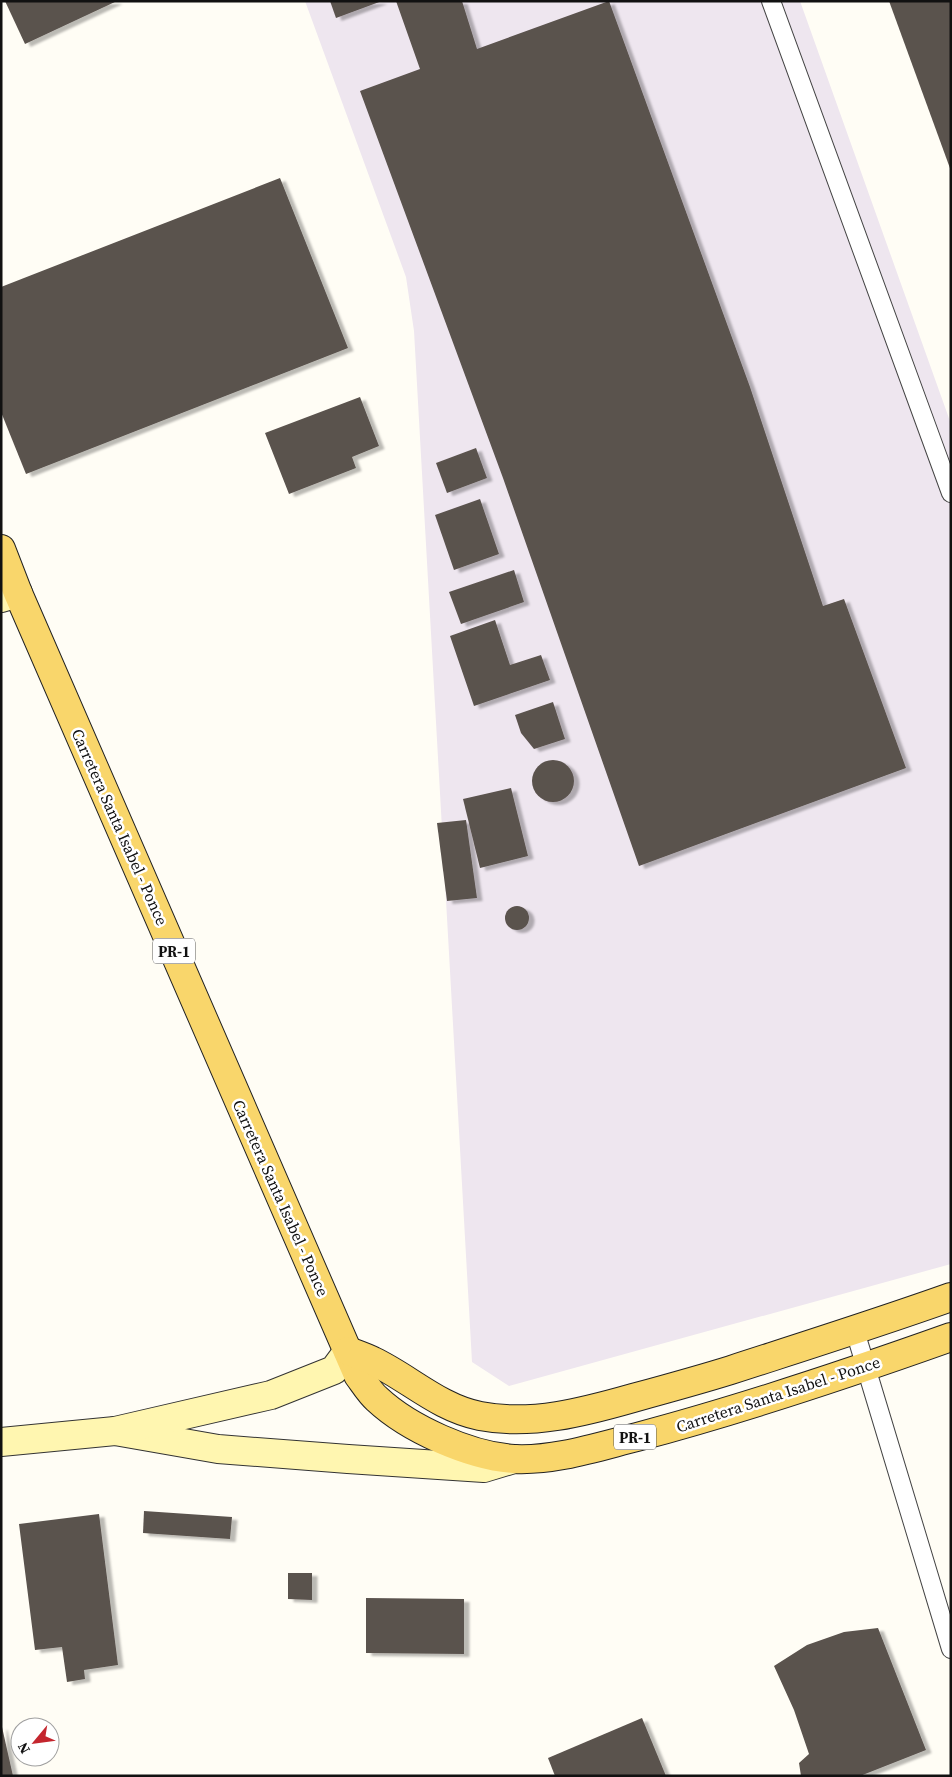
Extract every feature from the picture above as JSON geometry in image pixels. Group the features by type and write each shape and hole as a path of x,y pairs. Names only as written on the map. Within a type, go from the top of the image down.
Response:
{"main road":[{"name":"Carretera Santa Isabel - Ponce","path":"1,549 10,596 358,1375 376,1398 409,1423 453,1444 486,1454 514,1459 540,1458 575,1452 690,1423 866,1367 951,1337"},
{"name":"PR-1","path":"348,1351 374,1361 427,1394 478,1416 509,1421 543,1418 602,1407 688,1383 855,1331 951,1297"},
{"path":"1,1442 115,1431 271,1395 334,1370 348,1351"},
{"path":"115,1431 218,1449 348,1459 484,1468 514,1459"}],"lane":[{"path":"771,1 951,493"},
{"path":"855,1331 951,1649"}],"shaded area":[{"path":"305,1 800,1 951,424 951,1264 509,1386 472,1362 414,331 406,277"}],"building":[{"path":"5,1 117,1 25,44"},
{"path":"330,1 382,1 336,18"},
{"path":"396,1 462,1 477,49 609,1 750,387 823,606 844,599 906,768 639,866 503,478 360,91 420,69"},
{"path":"889,1 951,1 951,171"},
{"path":"280,178 348,348 26,474 1,412 1,287"},
{"path":"360,397 379,446 352,457 356,468 289,494 265,433"},
{"path":"476,448 487,478 447,493 436,463"},
{"path":"480,499 499,554 454,570 435,515"},
{"path":"514,570 524,602 461,624 449,592"},
{"path":"495,620 510,665 541,655 550,680 474,706 450,636"},
{"path":"553,702 565,739 534,749 521,733 515,715"},
{"path":"557,760 565,763 571,769 574,781 571,793 565,799 549,802 541,799 535,793 532,777 535,769 541,763"},
{"path":"511,788 528,856 480,868 463,799"},
{"path":"466,820 477,898 447,901 437,823"},
{"path":"517,906 526,909 529,918 526,927 517,930 508,927 505,918 508,909"},
{"path":"144,1511 232,1517 230,1539 143,1533"},
{"path":"99,1514 118,1665 84,1670 85,1679 67,1682 62,1647 35,1650 19,1524"},
{"path":"288,1573 312,1573 312,1600 288,1599"},
{"path":"366,1598 464,1599 464,1654 366,1653"},
{"path":"878,1628 926,1750 860,1776 801,1776 799,1763 809,1754 794,1710 774,1666 807,1645 844,1632"},
{"path":"642,1718 666,1776 555,1776 548,1758"},
{"path":"1,1727 2,1727 13,1776 1,1776"}]}
